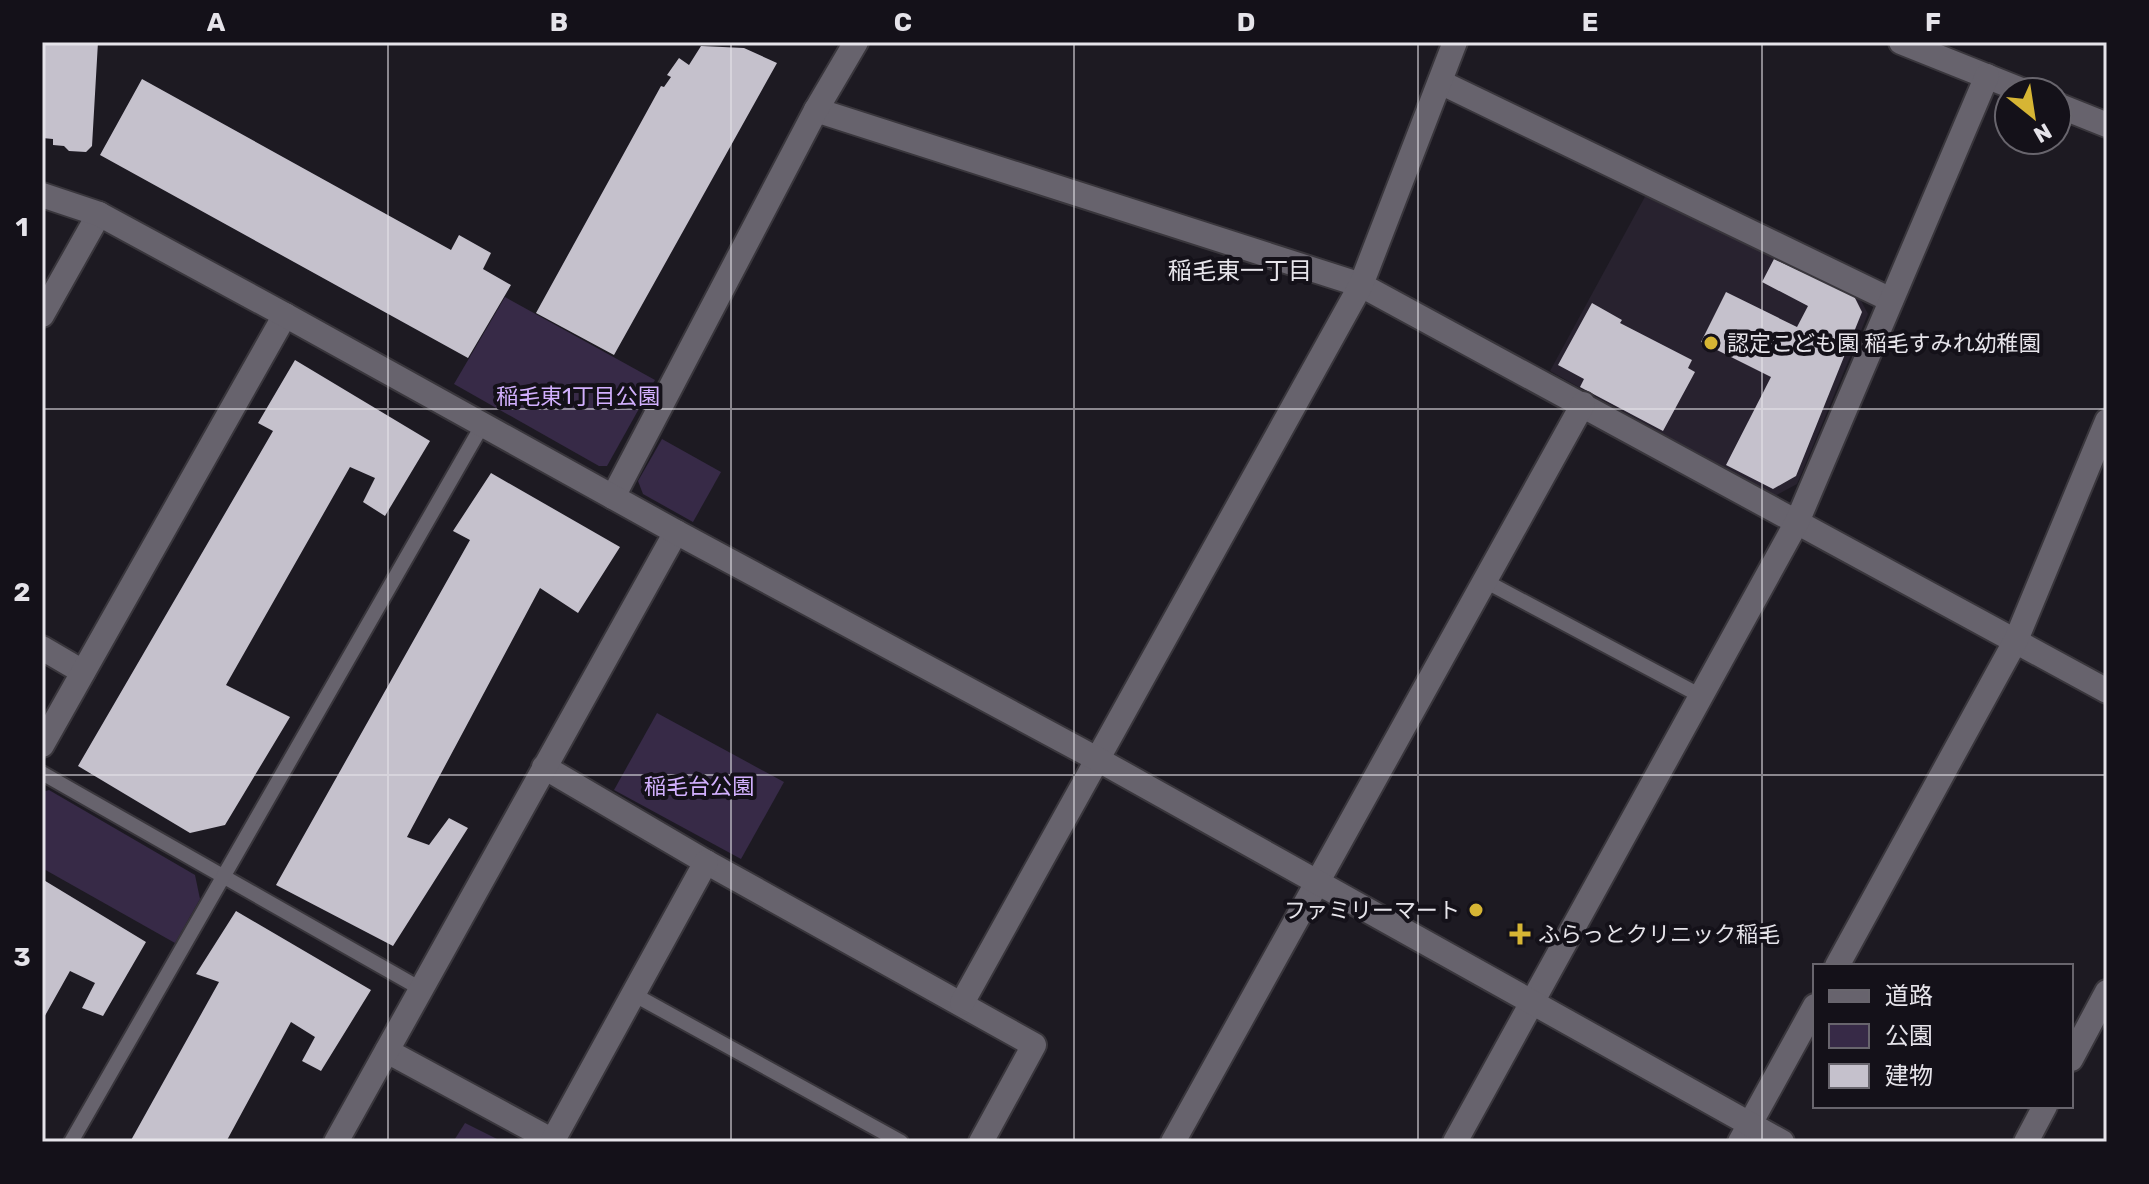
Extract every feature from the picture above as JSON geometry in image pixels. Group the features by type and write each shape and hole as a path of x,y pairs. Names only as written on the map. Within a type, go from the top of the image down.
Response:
{"street":[{"path":"613,497 816,110 856,42"},
{"path":"962,1003 1361,285 1455,42"},
{"path":"1901,42 1993,78"},
{"path":"1455,1142 1797,522 1987,76"},
{"path":"1440,82 1891,300"},
{"path":"816,110 1361,285 2107,691"},
{"path":"2073,111 2107,125"},
{"path":"42,195 99,214 285,315 676,532 1097,759 1531,1003 1745,1133 1782,1142"},
{"path":"42,315 99,214"},
{"path":"42,745 285,315"},
{"path":"1173,1142 1583,404"},
{"path":"1838,964 2016,640 2107,421"},
{"path":"336,1142 676,532"},
{"path":"42,648 83,672"},
{"path":"544,767 706,862 1034,1045 981,1142"},
{"path":"387,1051 553,1142 706,862"},
{"path":"2073,1055 2107,992"},
{"path":"1745,1133 1813,1010"},
{"path":"2026,1142 2044,1108"}],"lane":[{"path":"71,1142 483,424"},
{"path":"1485,581 1701,696"},
{"path":"42,773 421,989"},
{"path":"633,994 901,1142"}],"shaded area":[{"name":"認定こども園 稲毛すみれ幼稚園","path":"1647,193 1856,291 1868,314 1797,484 1775,496 1550,371"}],"green space":[{"name":"稲毛東1丁目公園","path":"505,297 655,380 607,466 599,466 454,384"},
{"path":"662,439 721,472 693,522 643,494 638,481"},
{"name":"稲毛台公園","path":"657,713 784,782 741,859 614,790"},
{"path":"49,790 195,875 200,899 175,943 42,868 42,792"},
{"path":"465,1123 503,1142 453,1142"}],"building":[{"path":"42,42 98,42 92,146 86,152 69,151 64,146 53,145 53,139 42,138"},
{"path":"701,46 744,48 777,63 614,355 536,313 661,86 664,87 671,77 667,75 679,58 689,65"},
{"path":"142,79 451,250 459,235 491,253 483,269 511,285 468,358 100,155"},
{"path":"1774,259 1854,296 1862,312 1796,476 1773,489 1726,465 1771,377 1701,342 1726,292 1797,327 1808,306 1762,282"},
{"path":"1592,303 1622,320 1620,323 1692,360 1688,368 1695,372 1663,431 1580,387 1584,379 1558,365"},
{"path":"295,360 430,441 385,516 363,502 375,478 350,467 226,685 290,717 225,825 190,833 78,766 273,431 258,423"},
{"path":"491,473 620,547 578,613 540,588 407,837 429,845 449,818 468,828 393,946 276,885 470,540 453,531"},
{"path":"42,879 146,942 103,1016 82,1008 95,983 70,971 42,1021"},
{"path":"236,911 371,990 321,1071 302,1061 315,1037 291,1022 226,1142 130,1142 219,982 196,974"}],"place":[{"name":"認定こども園 稲毛すみれ幼稚園","path":"1711,343"},
{"name":"ファミリーマート","path":"1476,910"},
{"name":"ふらっとクリニック稲毛","path":"1520,934"}],"district":[{"name":"稲毛東一丁目","path":"1240,271"}]}
